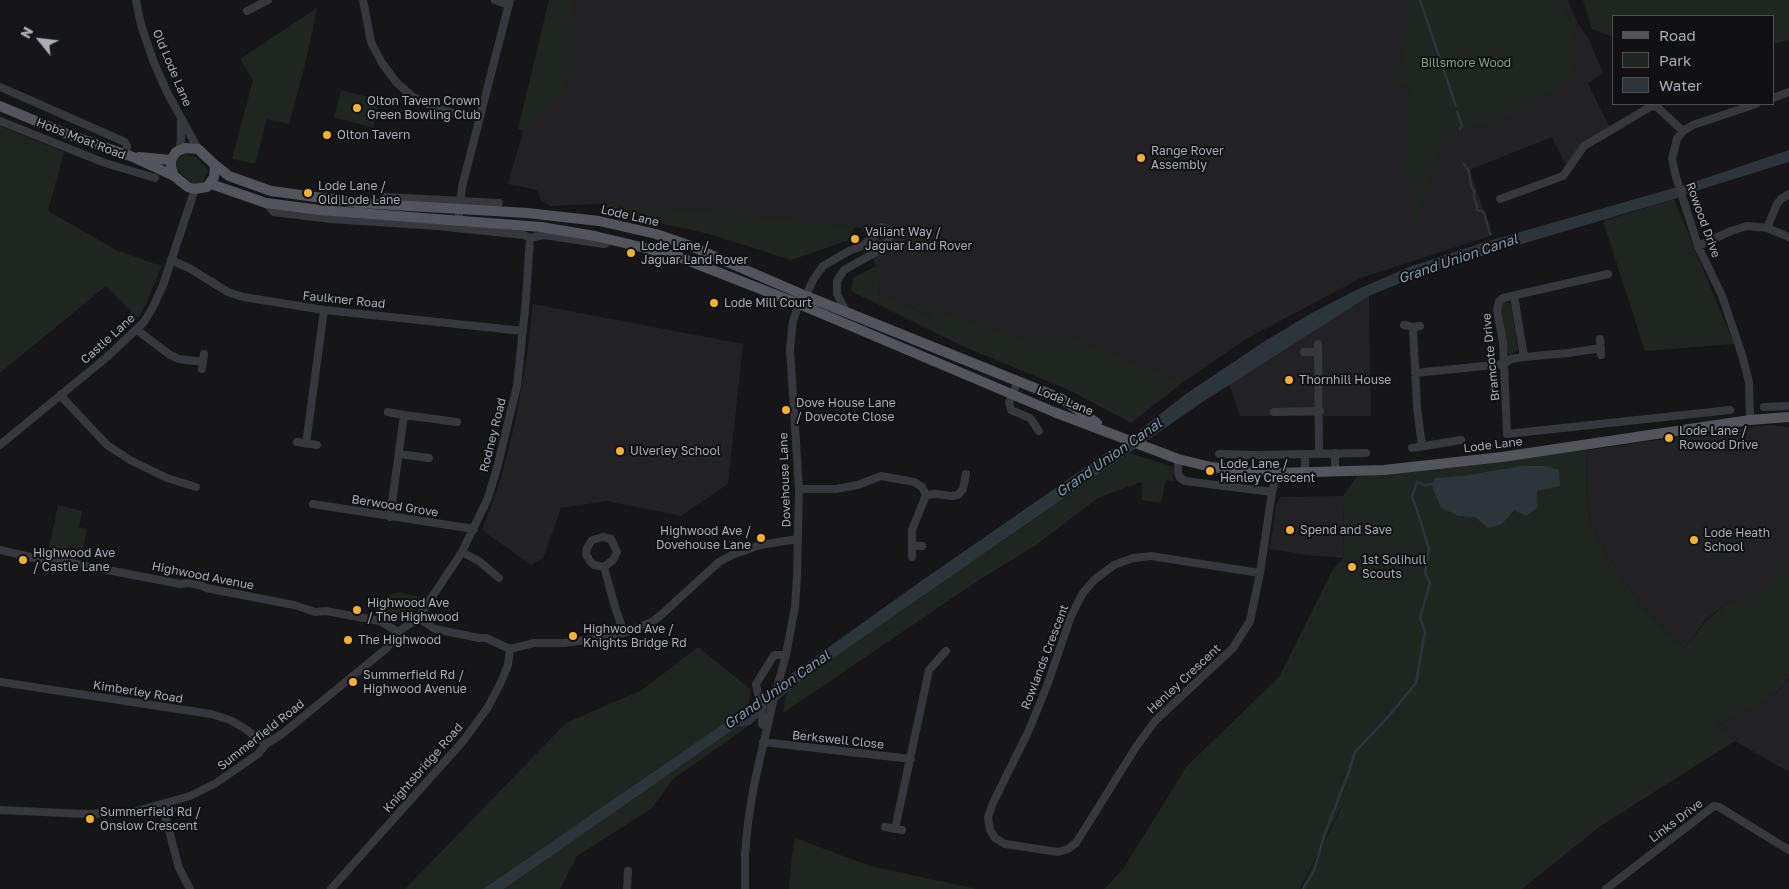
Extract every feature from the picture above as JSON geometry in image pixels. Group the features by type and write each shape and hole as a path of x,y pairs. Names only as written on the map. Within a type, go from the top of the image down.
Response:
{"main road":[{"name":"Hobs Moat Road","path":"0,106 72,136 130,156 174,176"},
{"path":"185,148 198,149 215,165 211,184 201,189 195,189 188,187 174,176 171,167 172,160 179,150 185,148"},
{"name":"Hobs Moat Road","path":"130,156 172,160"},
{"name":"Lode Lane","path":"215,165 229,176 271,191 323,199 382,204 460,204 599,221 656,234 688,245 802,300 1054,412 1178,459 1211,467 1277,473 1384,470 1750,420 1789,417"},
{"name":"Lode Lane","path":"211,184 266,204 320,210 536,226 611,240 679,257 802,300 846,311 1062,399 1108,431"}],"street":[{"name":"Old Lode Lane","path":"136,0 141,25 151,54 167,92 198,149"},
{"path":"247,11 257,3 268,0"},
{"path":"363,0 371,42 382,63 397,83 412,96 434,106 456,114 479,118"},
{"path":"458,220 462,187 509,2 495,0"},
{"path":"0,87 125,142 130,156"},
{"path":"1774,98 1789,92"},
{"path":"1500,199 1563,176 1584,146 1650,107 1656,106 1683,131 1693,125 1753,105"},
{"name":"Old Lode Lane","path":"179,150 181,140 180,116"},
{"name":"Hobs Moat Road","path":"0,121 105,163 155,178"},
{"name":"Rowood Drive","path":"1683,131 1678,139 1672,159 1676,178 1698,246 1722,296 1742,355 1749,382 1750,420"},
{"name":"Castle Lane","path":"0,445 137,330 144,322 153,307 195,189"},
{"path":"1767,228 1777,204 1789,194"},
{"name":"Lode Lane","path":"266,204 274,212 320,218 438,226 524,235 530,238 544,235 604,244 611,240"},
{"path":"460,204 499,204"},
{"path":"1698,246 1747,226 1767,228 1789,238"},
{"name":"Dovehouse Lane","path":"746,889 745,854 748,822 763,742 786,655 795,607 799,489 790,349 793,321 802,300 823,266 862,246 877,234 882,227 894,232 887,243 878,251 844,270 837,281 837,294 846,311"},
{"name":"Rodney Road","path":"418,618 462,552 488,498 517,386 530,238"},
{"name":"Faulkner Road","path":"171,260 189,268 228,292 243,297 324,310 523,331"},
{"name":"Bramcote Drive","path":"1507,434 1503,342 1497,305 1503,298 1608,274"},
{"path":"1514,296 1524,357"},
{"path":"306,444 324,310"},
{"path":"1404,325 1416,326 1417,407 1422,446"},
{"path":"137,330 159,349 170,355 179,359 203,362"},
{"path":"1416,373 1504,364 1511,359 1524,357 1601,352 1600,339"},
{"path":"1304,352 1318,348 1319,454"},
{"path":"1018,381 1009,402 1011,410 1030,418 1039,431"},
{"path":"60,395 76,414 108,445 130,460 167,478 196,487"},
{"path":"1764,407 1789,406"},
{"name":"Lode Lane","path":"1507,434 1730,410"},
{"path":"1274,412 1320,411"},
{"path":"388,412 457,422"},
{"path":"390,517 404,415"},
{"path":"1647,419 1654,434"},
{"name":"Lode Lane","path":"1412,448 1461,440"},
{"path":"297,442 317,445"},
{"path":"1218,454 1366,453"},
{"path":"399,454 429,458"},
{"path":"1304,454 1305,472"},
{"path":"1335,454 1335,471"},
{"path":"1178,459 1178,473 1180,478 1185,480 1272,492"},
{"name":"Henley Crescent","path":"1005,844 1058,852 1068,849 1076,843 1136,747 1155,721 1233,648 1250,621 1260,572 1272,492 1277,473"},
{"path":"799,489 836,489 858,485 881,476 914,482 922,488 926,495"},
{"path":"926,495 958,495 963,489 965,478 974,483"},
{"path":"912,557 912,530 926,495"},
{"name":"Berwood Grove","path":"312,504 474,529"},
{"path":"418,618 435,629 486,638 510,649 534,643 564,643 594,639 624,632 652,622 719,562 760,545 798,539"},
{"path":"912,545 922,546"},
{"name":"Highwood Avenue","path":"0,550 34,558 61,561 180,584 189,583 294,605 315,612 326,611 380,621 398,632"},
{"path":"462,552 479,561 499,578"},
{"name":"Rowlands Crescent","path":"1005,844 995,838 990,830 988,817 1029,730 1048,683 1071,616 1083,593 1094,580 1114,564 1133,558 1151,556 1260,572"},
{"path":"604,567 624,632"},
{"name":"Summerfield Road","path":"0,810 85,814 133,812 164,805 190,796 216,783 258,754 266,744 282,734 387,648 398,632 418,618"},
{"name":"Knightsbridge Road","path":"331,889 464,740 488,707 501,682 508,665 510,649"},
{"path":"885,827 899,829 929,670 946,651"},
{"path":"767,727 762,724 762,713 756,687 774,654 786,655"},
{"name":"Kimberley Road","path":"0,682 211,714 230,720 266,744"},
{"name":"Berkswell Close","path":"763,742 911,759"},
{"name":"Links Drive","path":"1606,889 1714,806 1789,850"},
{"path":"164,812 179,868 190,889"},
{"path":"627,889 628,871"}],"shaded area":[{"path":"555,0 1568,0 1578,24 1589,39 1603,73 1588,83 1613,134 1587,148 1570,173 1552,137 1469,170 1493,235 1361,278 1246,339 1182,383 1109,370 930,316 880,294 876,266 862,228 602,204 550,206 541,200 537,190 508,184 531,103"},
{"path":"1369,296 1371,416 1240,416 1229,384"},
{"name":"Ulverley School","path":"533,304 743,344 728,484 681,516 608,501 561,508 543,558 531,565 482,530 501,478 515,423 527,356"},
{"name":"Lode Heath School","path":"1766,425 1789,427 1789,622 1728,603 1706,619 1685,648 1644,610 1609,558 1590,521 1586,486 1587,450"},
{"path":"1343,496 1344,558 1306,555 1270,549 1276,504 1281,497"},
{"path":"1789,679 1789,772 1735,741 1717,725 1769,701"}],"green space":[{"path":"549,0 574,0 569,75 560,95 543,110 525,131 518,129"},
{"name":"Billsmore Wood","path":"1406,0 1559,0 1569,19 1575,40 1576,53 1576,62 1570,75 1556,85 1551,92 1502,119 1468,128 1452,138 1441,149 1435,160 1417,220 1413,225 1411,224 1413,172 1404,171 1409,131 1406,127 1410,92 1408,88 1399,83 1398,79 1409,19"},
{"path":"1583,0 1789,0 1789,40 1774,44 1774,15 1612,15 1612,37 1592,29"},
{"path":"317,8 306,61 289,124 267,119 255,164 232,159 253,80 240,59"},
{"name":"Olton Tavern Crown Green Bowling Club","path":"341,90 379,100 373,128 334,117"},
{"path":"0,126 64,152 48,211 116,250 162,265 138,318 106,286 0,373"},
{"path":"185,154 195,156 208,171 202,183 198,185 176,168 178,158"},
{"path":"1674,199 1734,344 1645,351 1603,221"},
{"path":"602,204 707,212 854,227 849,240 791,260 709,234 600,210"},
{"path":"876,266 880,294 930,316 934,309 1036,344 1078,340 1182,383 1131,423 1069,390 960,345 851,291 853,278"},
{"path":"1505,301 1511,305 1518,350 1511,355 1506,352 1499,307"},
{"path":"1587,449 1586,486 1590,521 1609,558 1644,610 1685,648 1707,620 1728,603 1741,606 1753,596 1758,600 1789,555 1789,678 1769,701 1717,725 1735,741 1599,827 1522,889 1301,889 1345,799 1300,889 1104,889 1123,869 1187,766 1279,677 1333,569 1344,558 1343,496 1358,475 1474,465"},
{"path":"1130,453 1173,467 1173,481 1166,480 1161,503 1142,500 1141,482 1098,498 1036,545 979,580 783,713 787,690"},
{"path":"58,505 82,511 79,527 87,529 81,558 48,552"},
{"path":"399,592 423,598 411,615 400,621 373,612 391,595"},
{"path":"698,647 750,689 749,706 483,889 405,889 566,723 642,690"},
{"path":"750,725 673,779 652,808 577,856 560,889 504,889 737,727"},
{"path":"795,838 870,866 977,889 789,889"}],"water":[{"name":"Grand Union Canal","path":"1789,150 1789,162 1674,199 1427,272 1369,296 1204,401 796,684 750,725 737,727 504,889 483,889 749,706 917,584 1112,449 1123,445 1183,396 1262,343 1310,314 1356,290 1409,267 1482,243 1691,183"},
{"path":"1521,466 1546,466 1559,470 1560,486 1537,491 1537,508 1526,516 1514,510 1502,524 1488,528 1475,517 1459,516 1441,508 1431,484 1435,478 1469,475"}],"waterway":[{"path":"1420,0 1456,106"},
{"path":"1457,112 1462,126 1460,129"},
{"name":"Grand Union Canal","path":"1464,164 1469,171 1477,210 1484,212 1490,234"},
{"path":"1303,889 1314,871 1324,836 1355,752 1416,683 1425,631 1420,618 1430,583 1425,573 1429,549 1412,497 1417,482 1425,485 1431,484"}],"place":[{"name":"Olton Tavern Crown Green Bowling Club","path":"357,108"},
{"name":"Olton Tavern","path":"327,135"},
{"name":"Range Rover Assembly","path":"1141,158"},
{"name":"Lode Lane / Old Lode Lane","path":"308,193"},
{"name":"Valiant Way / Jaguar Land Rover","path":"855,239"},
{"name":"Lode Lane / Jaguar Land Rover","path":"631,253"},
{"name":"Lode Mill Court","path":"714,303"},
{"name":"Thornhill House","path":"1289,380"},
{"name":"Dove House Lane / Dovecote Close","path":"786,410"},
{"name":"Lode Lane / Rowood Drive","path":"1669,438"},
{"name":"Ulverley School","path":"620,451"},
{"name":"Lode Lane / Henley Crescent","path":"1210,471"},
{"name":"Spend and Save","path":"1290,530"},
{"name":"Highwood Ave / Dovehouse Lane","path":"761,538"},
{"name":"Lode Heath School","path":"1694,540"},
{"name":"Highwood Ave / Castle Lane","path":"23,560"},
{"name":"1st Solihull Scouts","path":"1352,567"},
{"name":"Highwood Ave / The Highwood","path":"357,610"},
{"name":"Highwood Ave / Knights Bridge Rd","path":"573,636"},
{"name":"The Highwood","path":"348,640"},
{"name":"Summerfield Rd / Highwood Avenue","path":"353,682"},
{"name":"Summerfield Rd / Onslow Crescent","path":"90,819"}]}
